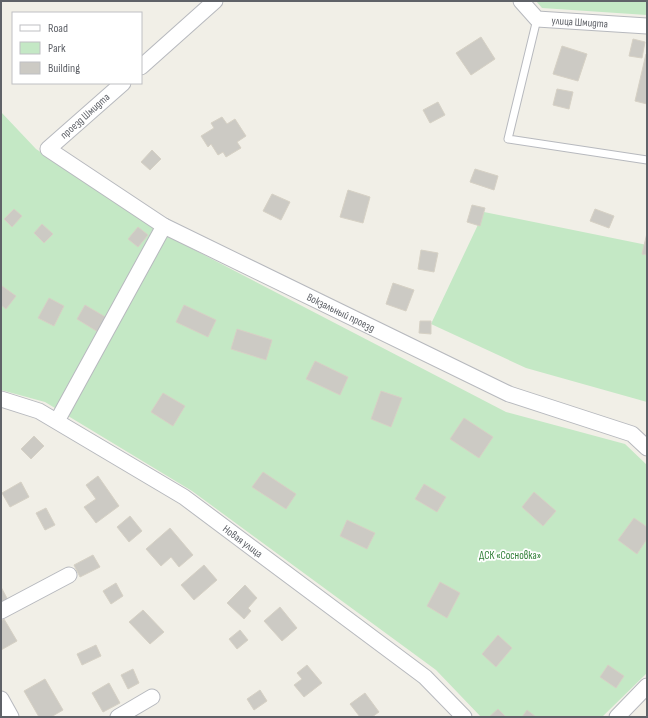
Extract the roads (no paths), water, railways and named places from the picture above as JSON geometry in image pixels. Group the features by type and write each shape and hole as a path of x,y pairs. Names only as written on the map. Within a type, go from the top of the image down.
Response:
{"street":[{"path":"142,66 215,1"},
{"name":"улица Шмидта","path":"521,1 537,19 647,26"},
{"name":"проезд Шмидта","path":"48,149 121,84"},
{"name":"Вокзальный проезд","path":"48,149 164,226 510,394 632,434 647,448"},
{"path":"57,421 164,226"},
{"name":"Новая улица","path":"1,399 39,411 184,497 425,677 464,717"},
{"path":"1,611 69,575"},
{"path":"617,717 647,686"},
{"path":"118,717 152,697"},
{"path":"1,699 11,717"}],"lane":[{"path":"537,19 508,139 647,160"}],"park label":[{"name":"ДСК «Сосновка»","path":"510,555"}]}
